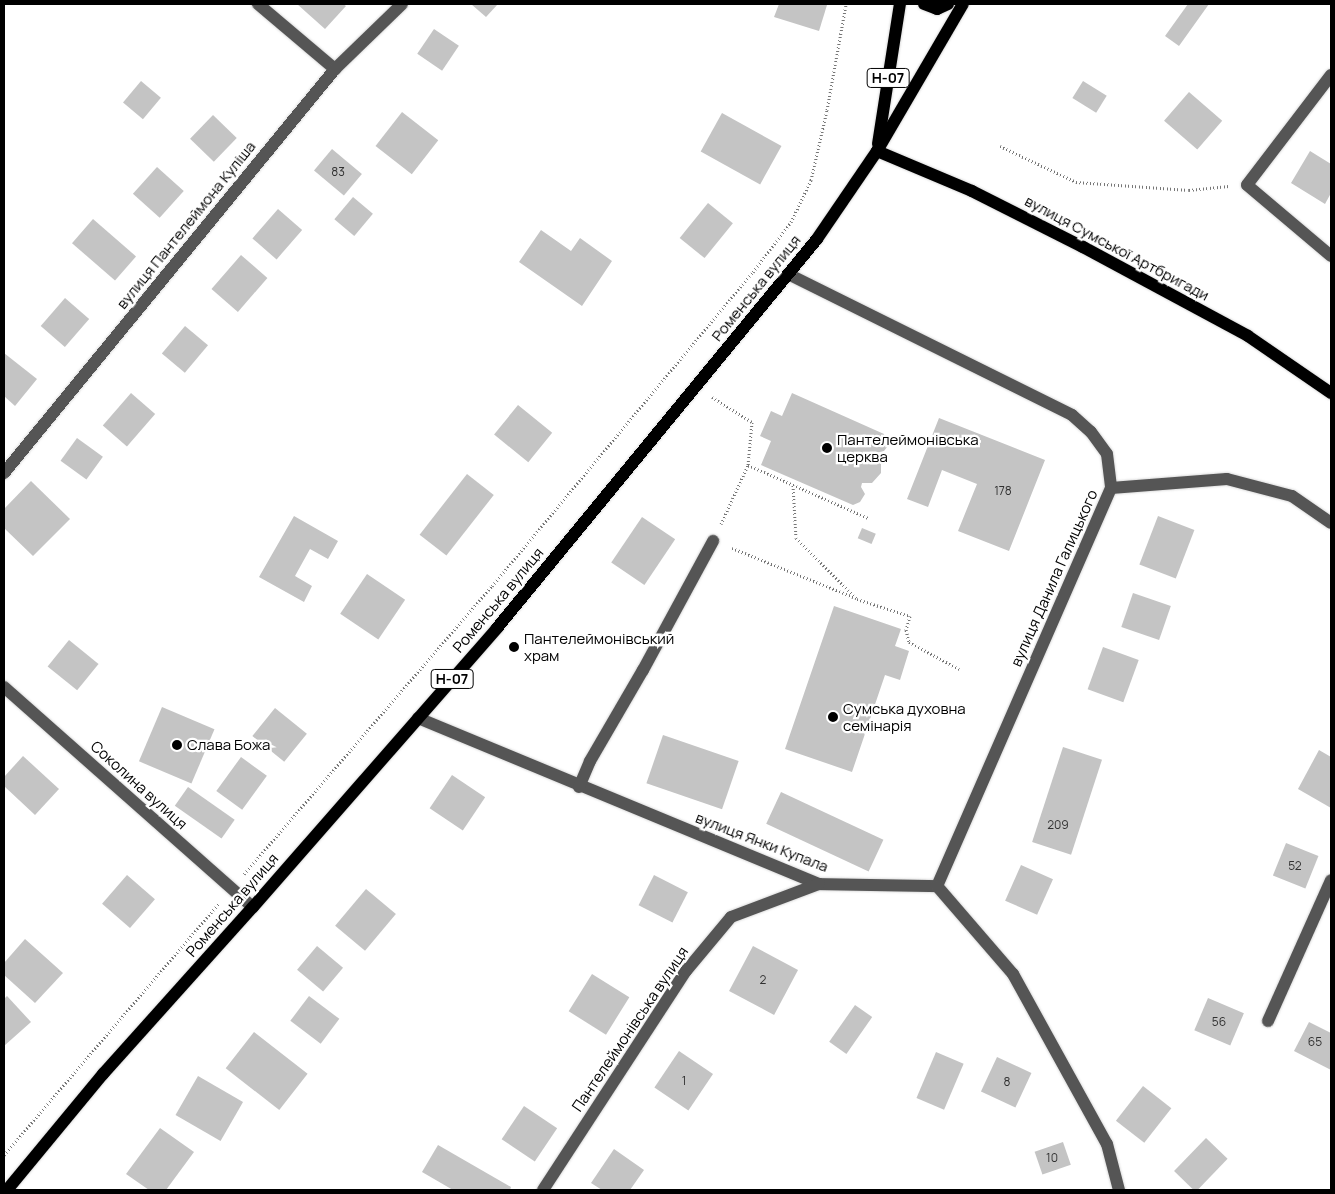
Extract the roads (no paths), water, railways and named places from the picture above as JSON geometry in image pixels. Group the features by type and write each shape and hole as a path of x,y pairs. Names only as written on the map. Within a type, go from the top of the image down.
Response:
{"main road":[{"name":"Н-07","path":"877,151 900,4"},
{"path":"924,4 937,9 948,4"},
{"name":"Роменська вулиця","path":"7,1190 103,1074 253,908 503,621 817,239 877,151 963,4"},
{"name":"вулиця Сумської Артбригади","path":"877,151 972,191 1083,247 1248,336 1331,393"}],"street":[{"path":"258,4 335,69"},
{"name":"вулиця Пантелеймона Куліша","path":"4,473 335,69 402,4"},
{"path":"1331,76 1247,184 1331,256"},
{"name":"вулиця Данила Галицького","path":"788,274 1072,415 1091,432 1107,454 1111,488 937,886"},
{"path":"1111,488 1227,479 1292,496 1331,523"},
{"path":"578,787 590,761 643,670 713,540"},
{"name":"Соколина вулиця","path":"4,687 253,908"},
{"name":"вулиця Янки Купала","path":"418,718 578,787 819,884 937,886"},
{"path":"1268,1021 1331,880"},
{"name":"Пантелеймонівська вулиця","path":"543,1190 686,971 731,917 819,884"},
{"path":"937,886 1014,974 1107,1144 1119,1190"}],"place":[{"name":"Пантелеймонівська церква","path":"827,448"},
{"name":"Пантелеймонівський храм","path":"514,647"},
{"name":"Сумська духовна семінарія","path":"833,717"},
{"name":"Слава Божа","path":"177,745"}]}
